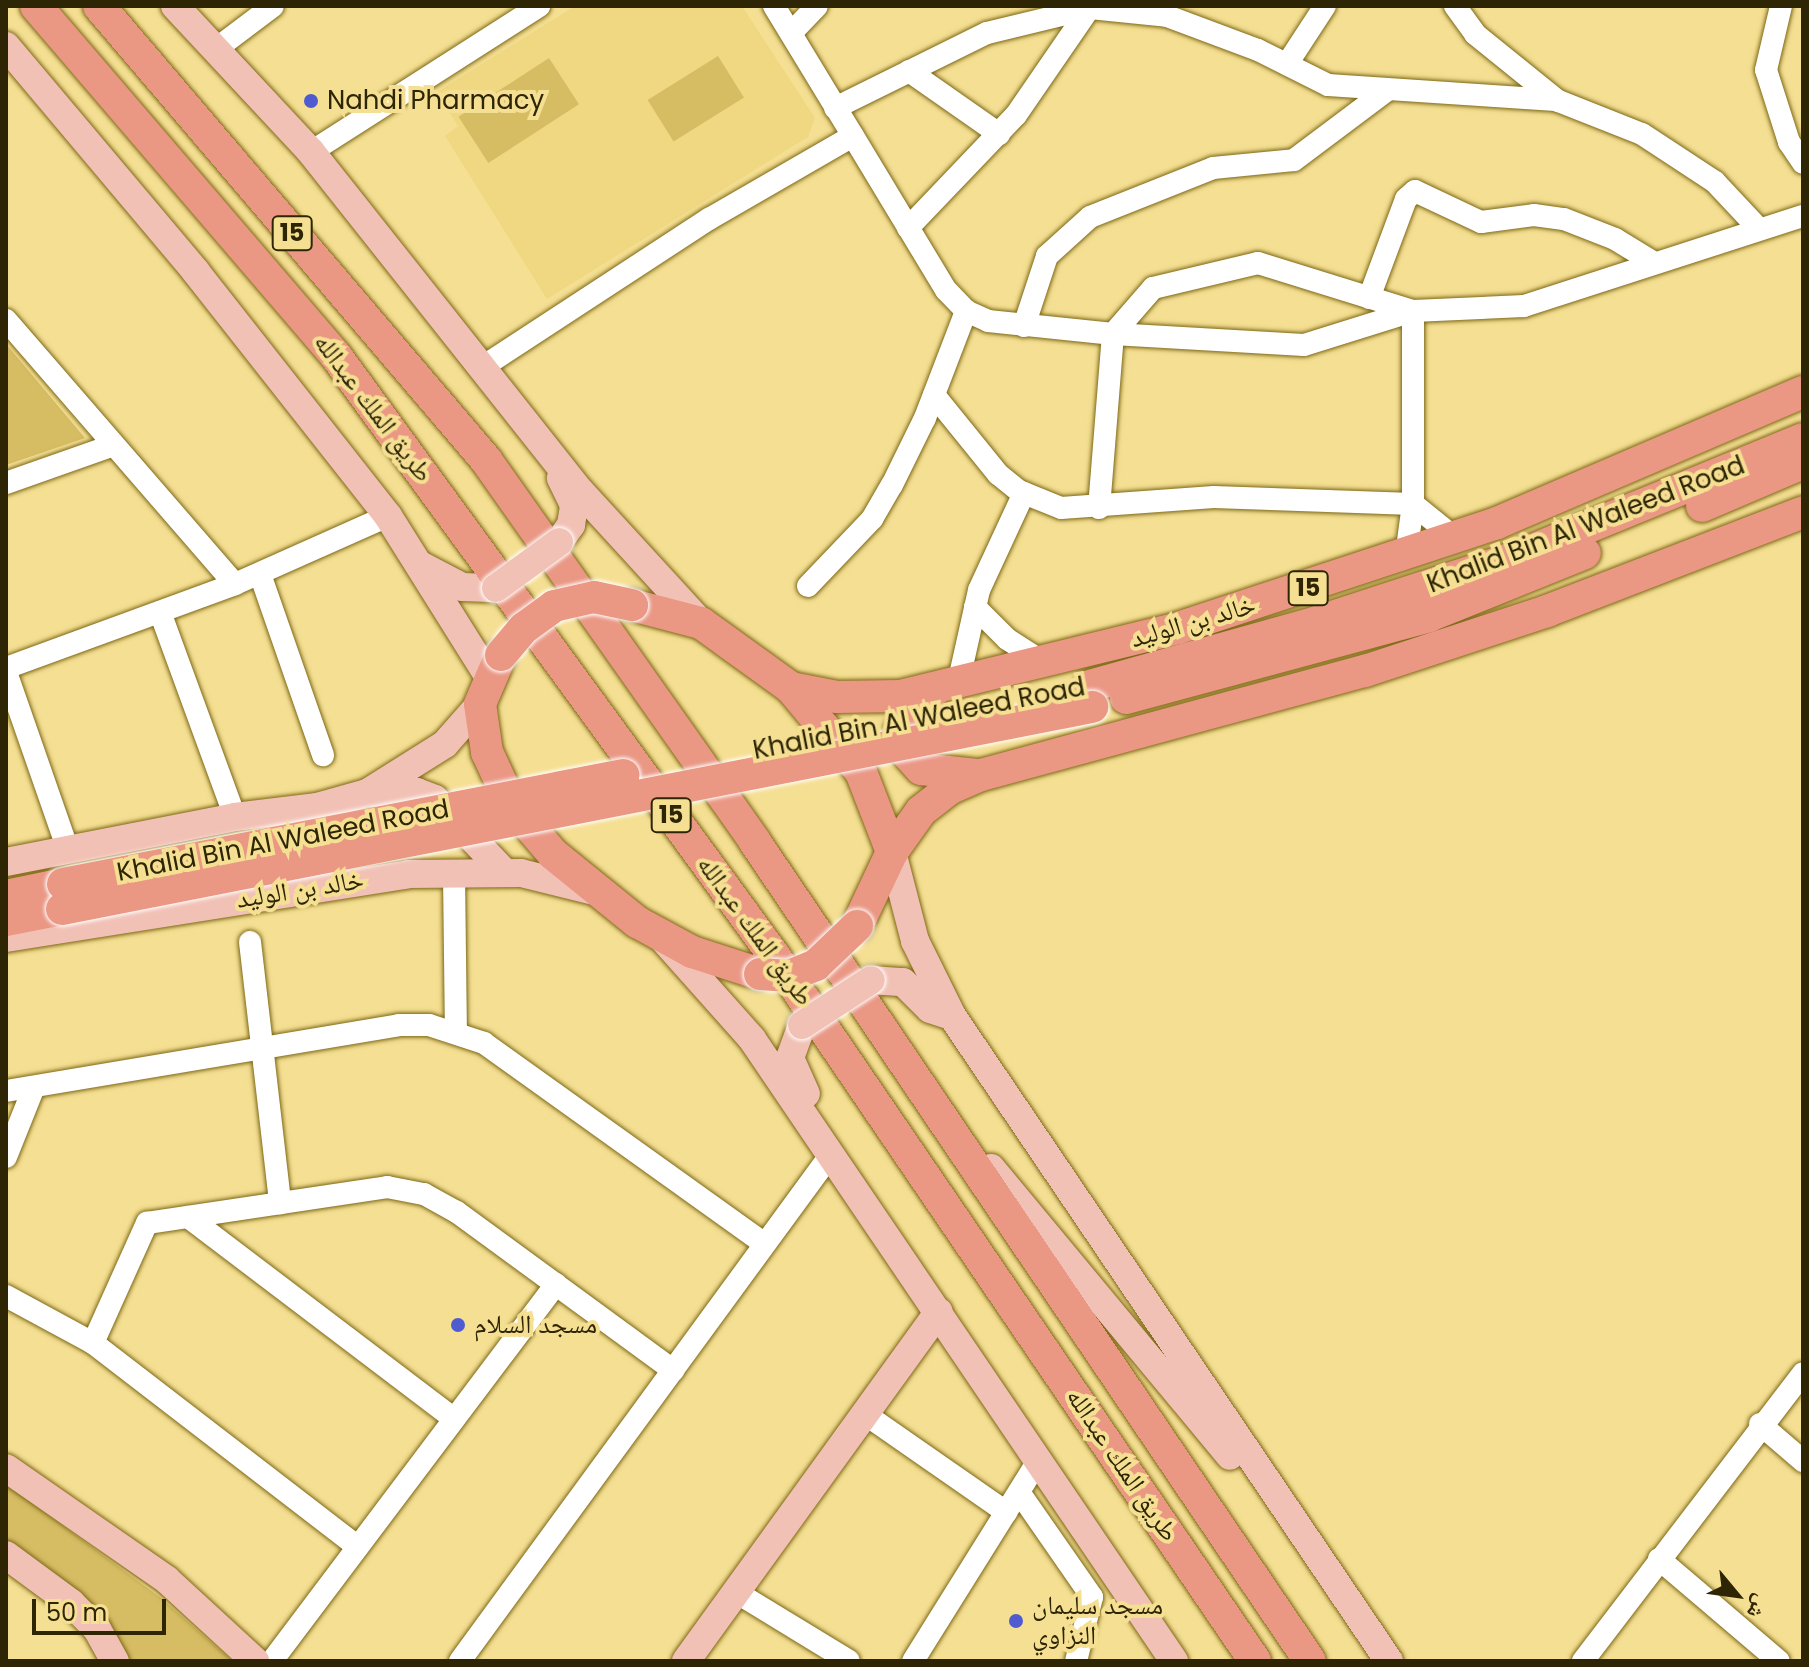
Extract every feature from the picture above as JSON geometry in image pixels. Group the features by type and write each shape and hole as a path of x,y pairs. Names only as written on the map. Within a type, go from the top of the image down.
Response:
{"highway":[{"name":"طريق الملك عبدالله","path":"36,6 336,356 775,957 1255,1661"},
{"name":"طريق الملك عبدالله","path":"99,6 486,460 905,1065 1310,1661"},
{"name":"خالد بن الوليد","path":"791,688 837,697 900,696 1178,628 1455,538 1600,482 1803,392"},
{"name":"Khalid Bin Al Waleed Road","path":"1091,696 1513,558 1803,439"},
{"name":"Khalid Bin Al Waleed Road","path":"6,920 62,897 1091,696 1429,616 1803,463"},
{"name":"خالد بن الوليد","path":"892,852 861,772 791,688 701,623 594,597 554,606 524,628 490,679 487,752 499,786 553,854 594,891 659,936 760,974 789,976 816,965 857,926 892,852 921,811 949,789 981,775 1365,671 1547,611 1803,512"},
{"name":"15","path":"948,686 910,711 900,731 902,748 921,769 981,775"},
{"name":"Khalid Bin Al Waleed Road","path":"6,896 62,897"}],"main road":[{"path":"175,6 311,152 547,444 580,491 701,623"},
{"path":"6,46 196,272 388,516 490,679"},
{"path":"417,562 450,583 496,588 559,542 571,525 574,505 547,444"},
{"name":"خالد بن الوليد","path":"6,862 235,817 317,807 367,793 445,744 490,679"},
{"path":"367,793 417,792 435,799 504,872"},
{"path":"892,852 915,941 952,1016 1389,1661"},
{"name":"خالد بن الوليد","path":"6,938 352,882 504,872 544,876 594,891"},
{"path":"659,936 752,1039 1174,1661"},
{"path":"809,1122 805,1091 790,1058 802,1025 871,980 903,982 930,1009 952,1016"},
{"path":"905,1065 1340,1589"},
{"path":"686,1661 939,1312"},
{"path":"6,1468 167,1580 255,1661"},
{"path":"6,1555 71,1603 97,1629 113,1661"}],"street":[{"path":"216,49 273,6"},
{"path":"311,152 539,6"},
{"path":"774,6 908,228 966,311 988,321 1113,334 1304,345 1413,311 1524,306 1803,216"},
{"path":"791,33 817,6"},
{"path":"1287,64 1325,6"},
{"path":"1455,6 1475,34 1558,101 1642,134 1715,182 1759,229"},
{"path":"1781,6 1766,70 1789,142 1803,163"},
{"path":"835,108 987,33 1090,7 1167,16 1287,64 1328,85 1558,101"},
{"path":"908,228 999,134 1090,7"},
{"path":"909,71 999,134"},
{"path":"1024,326 1047,256 1090,217 1213,168 1294,160 1386,91"},
{"path":"484,366 709,219 853,136"},
{"path":"1369,298 1406,199 1415,191 1481,222 1534,215 1564,219 1615,239 1653,262"},
{"path":"1099,508 1113,334 1153,288 1258,263 1413,311"},
{"path":"808,586 872,519 934,395 966,311"},
{"path":"1406,556 1413,504 1413,311"},
{"path":"6,320 235,584"},
{"path":"934,395 970,445 1024,493 1061,508 1099,508 1214,497 1413,504 1455,538"},
{"path":"6,483 114,445"},
{"path":"948,686 995,548 1024,493"},
{"path":"68,850 6,670 260,574 388,516"},
{"path":"260,574 323,755"},
{"path":"975,607 1007,639 1043,662"},
{"path":"160,612 235,817"},
{"path":"454,874 456,1031"},
{"path":"250,942 280,1203"},
{"path":"6,1091 262,1051 399,1025 456,1031 484,1043 765,1244"},
{"path":"6,1157 34,1087"},
{"path":"460,1661 831,1154"},
{"path":"93,1343 147,1223 387,1187 424,1194 556,1284 673,1370"},
{"path":"188,1217 454,1419"},
{"path":"272,1661 556,1284"},
{"path":"6,1296 93,1343 358,1547"},
{"path":"1583,1661 1760,1424 1803,1373"},
{"path":"865,1414 1006,1512"},
{"path":"1760,1424 1803,1461"},
{"path":"913,1661 1038,1461"},
{"path":"1019,1492 1092,1597 1076,1661"},
{"path":"1659,1559 1779,1661"},
{"path":"736,1592 849,1661"}],"shaded area":[{"path":"575,6 742,6 815,118 808,137 547,299 445,136 458,126 437,92"},
{"path":"718,56 744,98 674,142 648,100"},
{"path":"549,58 579,104 488,163 458,117"},
{"path":"6,344 85,438 6,465"},
{"path":"6,1484 161,1598 232,1661 120,1661 87,1606 6,1540"}],"place":[{"name":"Nahdi Pharmacy","path":"311,101"},
{"name":"مسجد السلام","path":"458,1325"},
{"name":"مسجد سليمان النزاوي","path":"1016,1621"}]}
